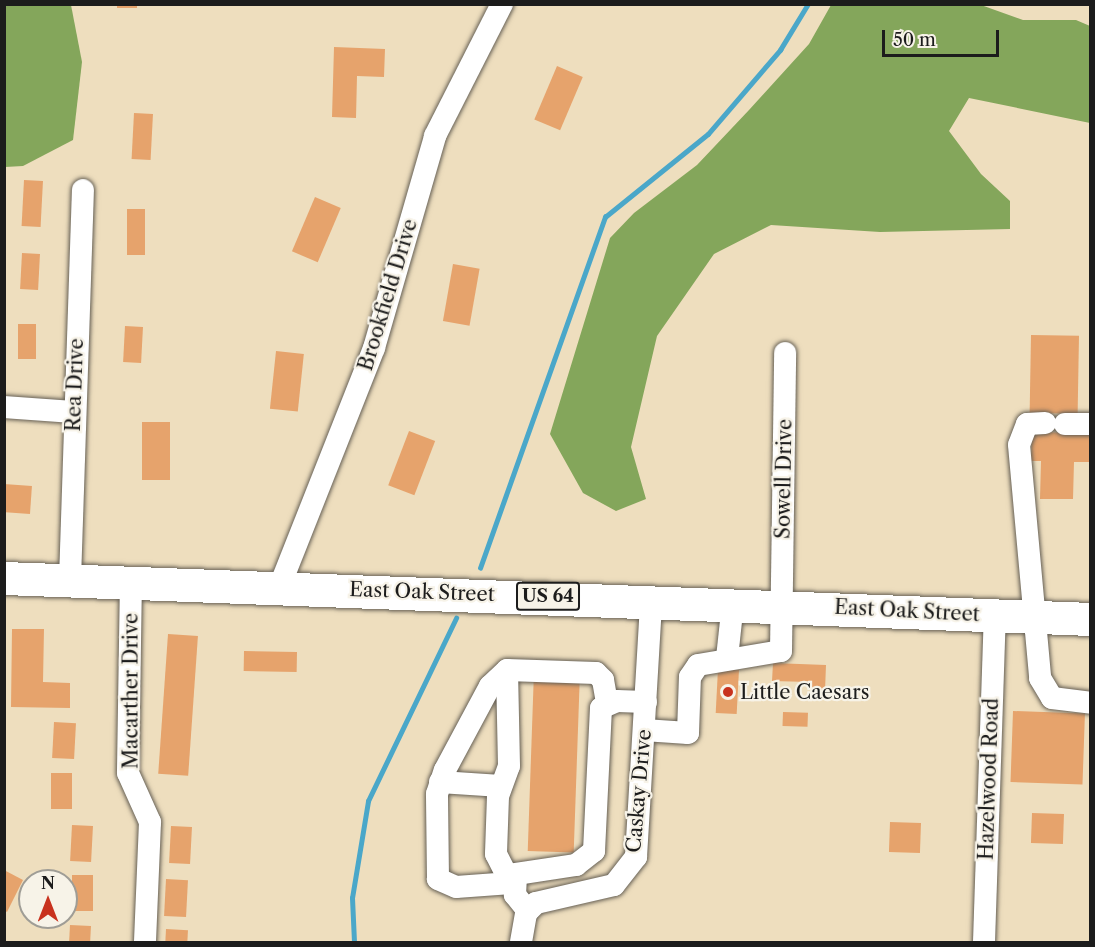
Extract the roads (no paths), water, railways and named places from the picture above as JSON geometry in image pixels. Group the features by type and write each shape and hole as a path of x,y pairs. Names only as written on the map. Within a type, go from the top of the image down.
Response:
{"highway":[{"name":"East Oak Street","path":"4,578 132,579 279,588 782,604 1090,619"}],"street":[{"name":"Brookfield Drive","path":"279,588 374,348 435,136 502,4"},
{"name":"Rea Drive","path":"70,580 73,412 83,190"},
{"name":"Sowell Drive","path":"728,658 781,651 785,353"},
{"path":"4,407 73,412"},
{"path":"1090,424 1027,423 1019,445 1032,616 1040,678 1052,698 1090,703"},
{"name":"Macarther Drive","path":"132,579 128,772 150,822 145,942"},
{"name":"Caskay Drive","path":"528,910 536,903 614,885 626,874 636,857 651,601"},
{"path":"644,730 688,733 690,677 698,665 728,658 733,603"},
{"name":"Hazelwood Road","path":"984,942 995,615"},
{"path":"507,670 509,766 501,786 496,854 528,910 521,942"},
{"path":"507,670 596,673 603,680 607,703 599,716 594,851 576,865 524,871 512,883 456,887 438,879 440,782 490,686 507,670"},
{"path":"607,703 646,702"},
{"path":"440,782 501,786"}],"waterway":[{"path":"480,568 605,217 708,134 780,50 808,4"},
{"path":"354,942 352,898 368,801 456,618"}],"place":[{"name":"Little Caesars","path":"728,692"}]}
